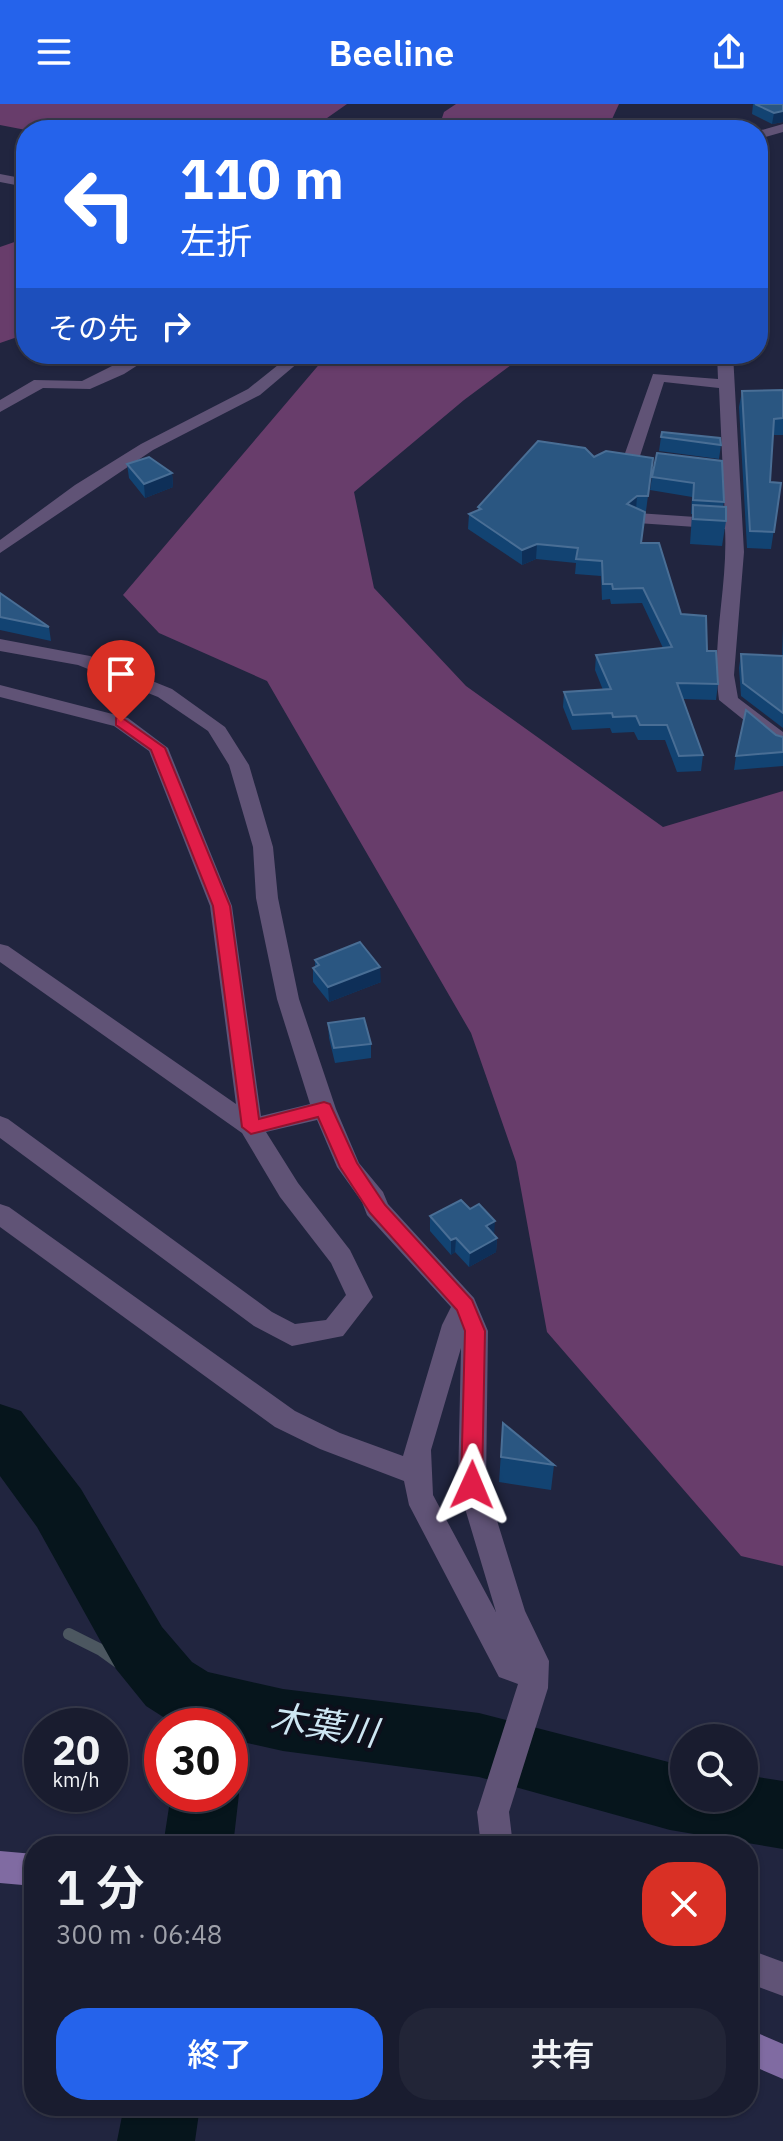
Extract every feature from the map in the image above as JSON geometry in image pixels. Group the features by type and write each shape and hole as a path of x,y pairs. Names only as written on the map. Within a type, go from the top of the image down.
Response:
{"main road":[{"path":"0,1867 24,1869"},
{"path":"758,2051 783,2062"}],"street":[{"path":"0,407 40,383 84,386 131,364"},
{"path":"0,548 134,455 254,392 289,364"},
{"path":"725,364 725,467 735,552 725,675 729,700 783,742"},
{"path":"633,456 658,377 725,384"},
{"path":"637,518 734,525"},
{"path":"0,645 83,660 165,693 215,727 239,765 263,847 267,898 288,999 324,1109 349,1167 374,1199 376,1208 465,1305 475,1331 472,1485 511,1612 534,1661 533,1682 493,1812 496,1836"},
{"path":"0,691 121,722 158,748 221,906 251,1127 289,1190 341,1257 360,1297 334,1329 292,1335 263,1319 0,1125"},
{"path":"0,951 251,1127 324,1109"},
{"path":"0,1214 285,1419 330,1441 418,1474"},
{"path":"465,1305 455,1325 417,1450 419,1496 510,1667 533,1682"},
{"path":"758,1970 783,1979"}],"shaded area":[{"path":"0,104 347,104 324,120 16,120 16,128 0,125"},
{"path":"456,104 619,104 612,120 441,120 444,112"},
{"path":"16,241 16,337 0,343 0,247"},
{"path":"319,364 513,364 464,400 354,492 374,588 466,686 663,827 783,791 783,1566 741,1556 547,1332 516,1162 471,1033 267,681 159,633 123,595"}],"building":[{"path":"755,104 783,104 783,111 774,113"},
{"path":"783,390 783,418 774,419 770,482 781,483 774,532 750,531 742,391"},
{"path":"662,432 720,438 721,445 661,437"},
{"path":"538,441 585,448 594,457 606,451 653,458 648,496 637,496 627,504 645,512 641,543 659,543 681,614 706,616 707,651 716,651 718,684 677,683 703,755 679,756 667,725 640,725 636,716 613,717 612,713 573,715 564,692 611,689 596,655 672,647 643,588 613,589 612,584 603,584 602,561 576,559 578,548 537,544 522,550 469,514 481,509 478,507"},
{"path":"657,453 722,461 724,502 693,500 694,483 652,477"},
{"path":"149,457 172,473 144,484 127,464"},
{"path":"693,505 726,507 726,521 693,519"},
{"path":"0,593 49,627 0,617"},
{"path":"741,654 783,656 783,713 743,683"},
{"path":"746,710 776,735 783,737 783,752 736,756"},
{"path":"360,942 380,967 328,987 313,968 319,965 315,960"},
{"path":"364,1018 371,1044 334,1048 328,1023"},
{"path":"461,1200 470,1209 479,1204 495,1221 486,1226 497,1238 470,1253 456,1238 451,1240 430,1216"},
{"path":"503,1423 554,1465 501,1457"}],"waterway":[{"name":"木葉川","path":"0,1429 59,1508 139,1648 169,1684 194,1700 283,1720 479,1745 670,1797 783,1815"},
{"path":"69,1634 101,1650 137,1676 194,1700"},
{"path":"199,1836 203,1812"},
{"path":"156,2141 160,2116"}],"route":[{"path":"121,722 158,748 221,906 251,1127 324,1109 349,1167 374,1199 376,1208 465,1305 475,1331 472,1485"}]}
